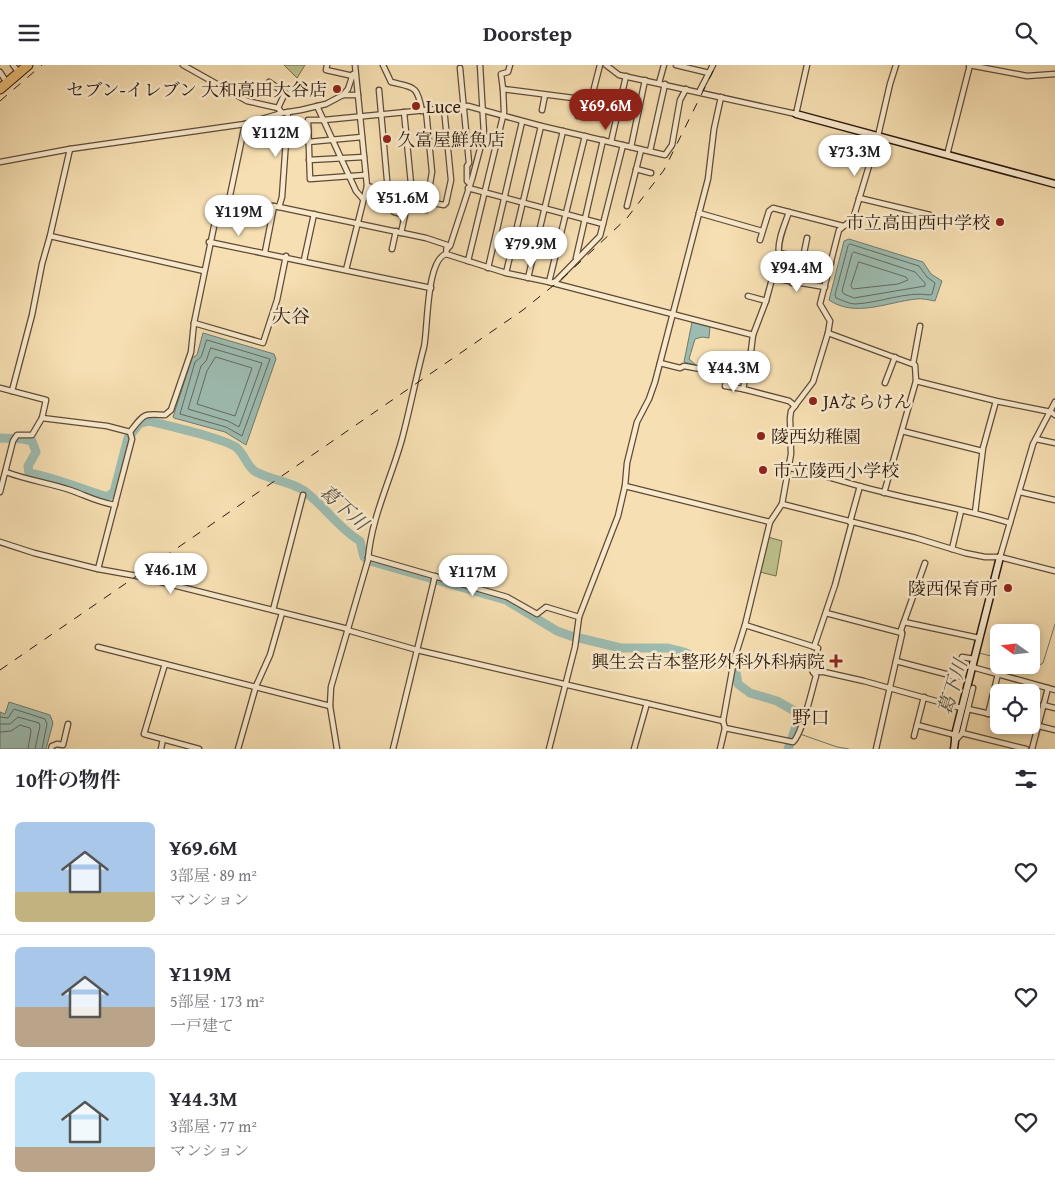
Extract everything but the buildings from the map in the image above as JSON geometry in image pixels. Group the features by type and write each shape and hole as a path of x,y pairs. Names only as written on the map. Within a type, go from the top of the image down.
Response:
{"highway":[{"path":"4,86 28,65"}],"street":[{"path":"13,65 19,73"},
{"path":"183,65 247,101 278,109 285,113"},
{"path":"327,65 326,70 353,76"},
{"path":"383,65 391,82 413,88 419,94 424,110 432,172 426,210"},
{"path":"337,749 330,706 331,687 368,557 369,539 402,439 425,342 427,307 435,265 450,247 484,134 480,65"},
{"path":"468,261 503,117 501,73 508,72 510,65"},
{"path":"591,100 600,65"},
{"path":"606,65 619,75 796,114 1055,184"},
{"path":"659,83 664,65"},
{"path":"676,65 691,67 709,73"},
{"path":"699,92 713,65"},
{"path":"796,114 807,65"},
{"path":"720,749 725,728 723,721 734,660 745,625 770,522 782,504 789,468 790,418 795,406 813,382 828,333 830,321 820,304 824,287 839,230 853,219 878,136 896,65"},
{"path":"947,155 970,65 1027,76 1055,74"},
{"path":"343,95 348,89 355,67"},
{"path":"346,270 366,186 355,67"},
{"path":"460,68 469,163 467,166 469,186"},
{"path":"0,72 4,86"},
{"path":"611,142 626,76"},
{"path":"631,147 645,80"},
{"path":"269,81 285,93 278,109"},
{"path":"650,151 665,84"},
{"path":"503,89 620,103"},
{"path":"366,175 310,179 308,120 468,107 665,155 672,145 680,100 686,89"},
{"path":"379,90 388,191"},
{"path":"0,163 70,149 245,124 317,106 343,95 358,95"},
{"path":"542,110 545,95"},
{"path":"549,749 575,647 579,617 618,517 625,485 627,463 637,422 649,399 660,363 708,179 714,129 722,97"},
{"path":"578,116 582,99"},
{"path":"317,106 356,191 363,199"},
{"path":"427,202 444,205 451,180 444,108"},
{"path":"366,186 410,197 412,194 404,112"},
{"path":"265,252 277,206 282,197 285,113"},
{"path":"488,268 522,121"},
{"path":"229,200 245,124"},
{"path":"506,273 542,126"},
{"path":"528,278 563,131"},
{"path":"550,283 585,136"},
{"path":"308,142 362,137"},
{"path":"576,260 603,140"},
{"path":"550,283 556,281 600,236 623,145"},
{"path":"12,391 32,315 42,264 70,149"},
{"path":"627,206 641,150"},
{"path":"309,160 364,157"},
{"path":"636,169 651,173"},
{"path":"469,186 523,203 603,223"},
{"path":"859,198 930,215"},
{"path":"130,432 141,418 147,414 165,415 171,410 191,352 194,323 217,212 221,205 229,200 277,206 399,232 444,243 447,245 447,251"},
{"path":"760,240 769,211 773,208 843,226"},
{"path":"392,249 406,215 394,212"},
{"path":"743,389 753,335 766,301 789,212"},
{"path":"699,213 762,231"},
{"path":"304,260 314,214"},
{"path":"50,236 204,271"},
{"path":"792,283 807,239"},
{"path":"210,241 431,288"},
{"path":"447,251 468,261 506,273 753,335"},
{"path":"779,253 831,263"},
{"path":"194,323 262,343 277,300 286,256"},
{"path":"772,278 792,283 824,287"},
{"path":"748,296 766,301"},
{"path":"884,493 916,381 914,377 915,365 913,364 920,326"},
{"path":"828,333 913,364"},
{"path":"884,383 895,357"},
{"path":"660,363 680,368 684,366 728,374 725,386 790,401 795,406"},
{"path":"916,381 1053,413"},
{"path":"0,388 46,400 42,418 32,435 17,435 13,441 0,492"},
{"path":"975,513 982,451 996,401"},
{"path":"965,708 979,638 1033,444 1053,413 1055,402"},
{"path":"42,418 107,426 130,432"},
{"path":"902,431 982,451"},
{"path":"98,569 132,439 130,432"},
{"path":"1036,439 1055,443"},
{"path":"789,468 1010,523"},
{"path":"6,472 70,491 100,503 115,505"},
{"path":"625,485 770,522"},
{"path":"814,647 826,613 860,487"},
{"path":"1020,492 1055,500"},
{"path":"273,610 303,495"},
{"path":"782,504 952,549 985,557 1000,557 1055,571"},
{"path":"952,549 961,511"},
{"path":"0,542 34,553 98,569 136,576 273,610 418,650 723,721"},
{"path":"368,557 507,597 538,614 546,607 579,617"},
{"path":"876,749 904,622 925,563"},
{"path":"394,749 435,576"},
{"path":"238,749 256,686 270,655 282,613"},
{"path":"826,613 902,633"},
{"path":"904,622 979,638"},
{"path":"725,728 792,741 796,739 816,676 812,669 818,649 745,625"},
{"path":"98,647 330,706"},
{"path":"896,661 957,677 962,657 974,659"},
{"path":"165,665 144,734 199,749"},
{"path":"972,667 990,672"},
{"path":"813,672 824,672 889,687 988,714 998,674 1055,689"},
{"path":"1040,718 1048,687"},
{"path":"954,749 965,708 973,688"},
{"path":"914,735 924,697"},
{"path":"634,749 647,703"},
{"path":"1043,705 1055,708"},
{"path":"51,749 52,746 57,744 63,745 68,724"},
{"path":"916,725 957,736 1026,749"},
{"path":"1040,726 1055,730"},
{"path":"1032,749 1036,734"},
{"path":"160,749 163,739"}],"green space":[{"path":"284,65 305,65 297,78"},
{"path":"768,537 782,541 776,576 760,572"}],"water":[{"path":"849,239 923,262 931,274 942,281 935,301 918,299 872,307 850,308 829,300 844,241"},
{"path":"692,322 710,326 709,338 695,339 689,359 696,365 684,362"},
{"path":"203,333 274,354 276,359 246,445 225,432 173,417 192,358 197,355"},
{"path":"9,702 50,715 53,723 46,749 0,749 0,712 5,714"}],"waterway":[{"name":"葛下川","path":"0,438 32,441 36,452 28,466 29,473 107,497 114,492 128,438 140,423 149,421 231,444 237,448 250,467 256,472 297,487 311,496 345,530 360,541 364,557 370,561 506,600 557,631 571,636 621,648 668,648 684,652 711,664 730,662 735,666 738,684 750,693 777,701 798,713 799,718 788,749"},
{"name":"葛下川","path":"1040,665 1043,663 1055,624"},
{"name":"葛下川","path":"976,667 979,653 990,656"},
{"name":"葛下川","path":"800,734 837,747 849,749"}],"railway":[{"path":"0,101 42,65"},
{"path":"0,670 523,310 564,277 627,218 664,170 716,65"}],"place":[{"name":"セブン-イレブン 大和高田大谷店","path":"337,89"},
{"name":"Luce","path":"416,106"},
{"name":"久富屋鮮魚店","path":"387,139"},
{"name":"市立高田西中学校","path":"1000,222"},
{"name":"JAならけん","path":"813,401"},
{"name":"陵西幼稚園","path":"761,436"},
{"name":"市立陵西小学校","path":"763,470"},
{"name":"陵西保育所","path":"1008,588"},
{"name":"興生会吉本整形外科外科病院","path":"836,661"}],"district":[{"name":"大谷","path":"291,316"},
{"name":"野口","path":"811,717"}]}
